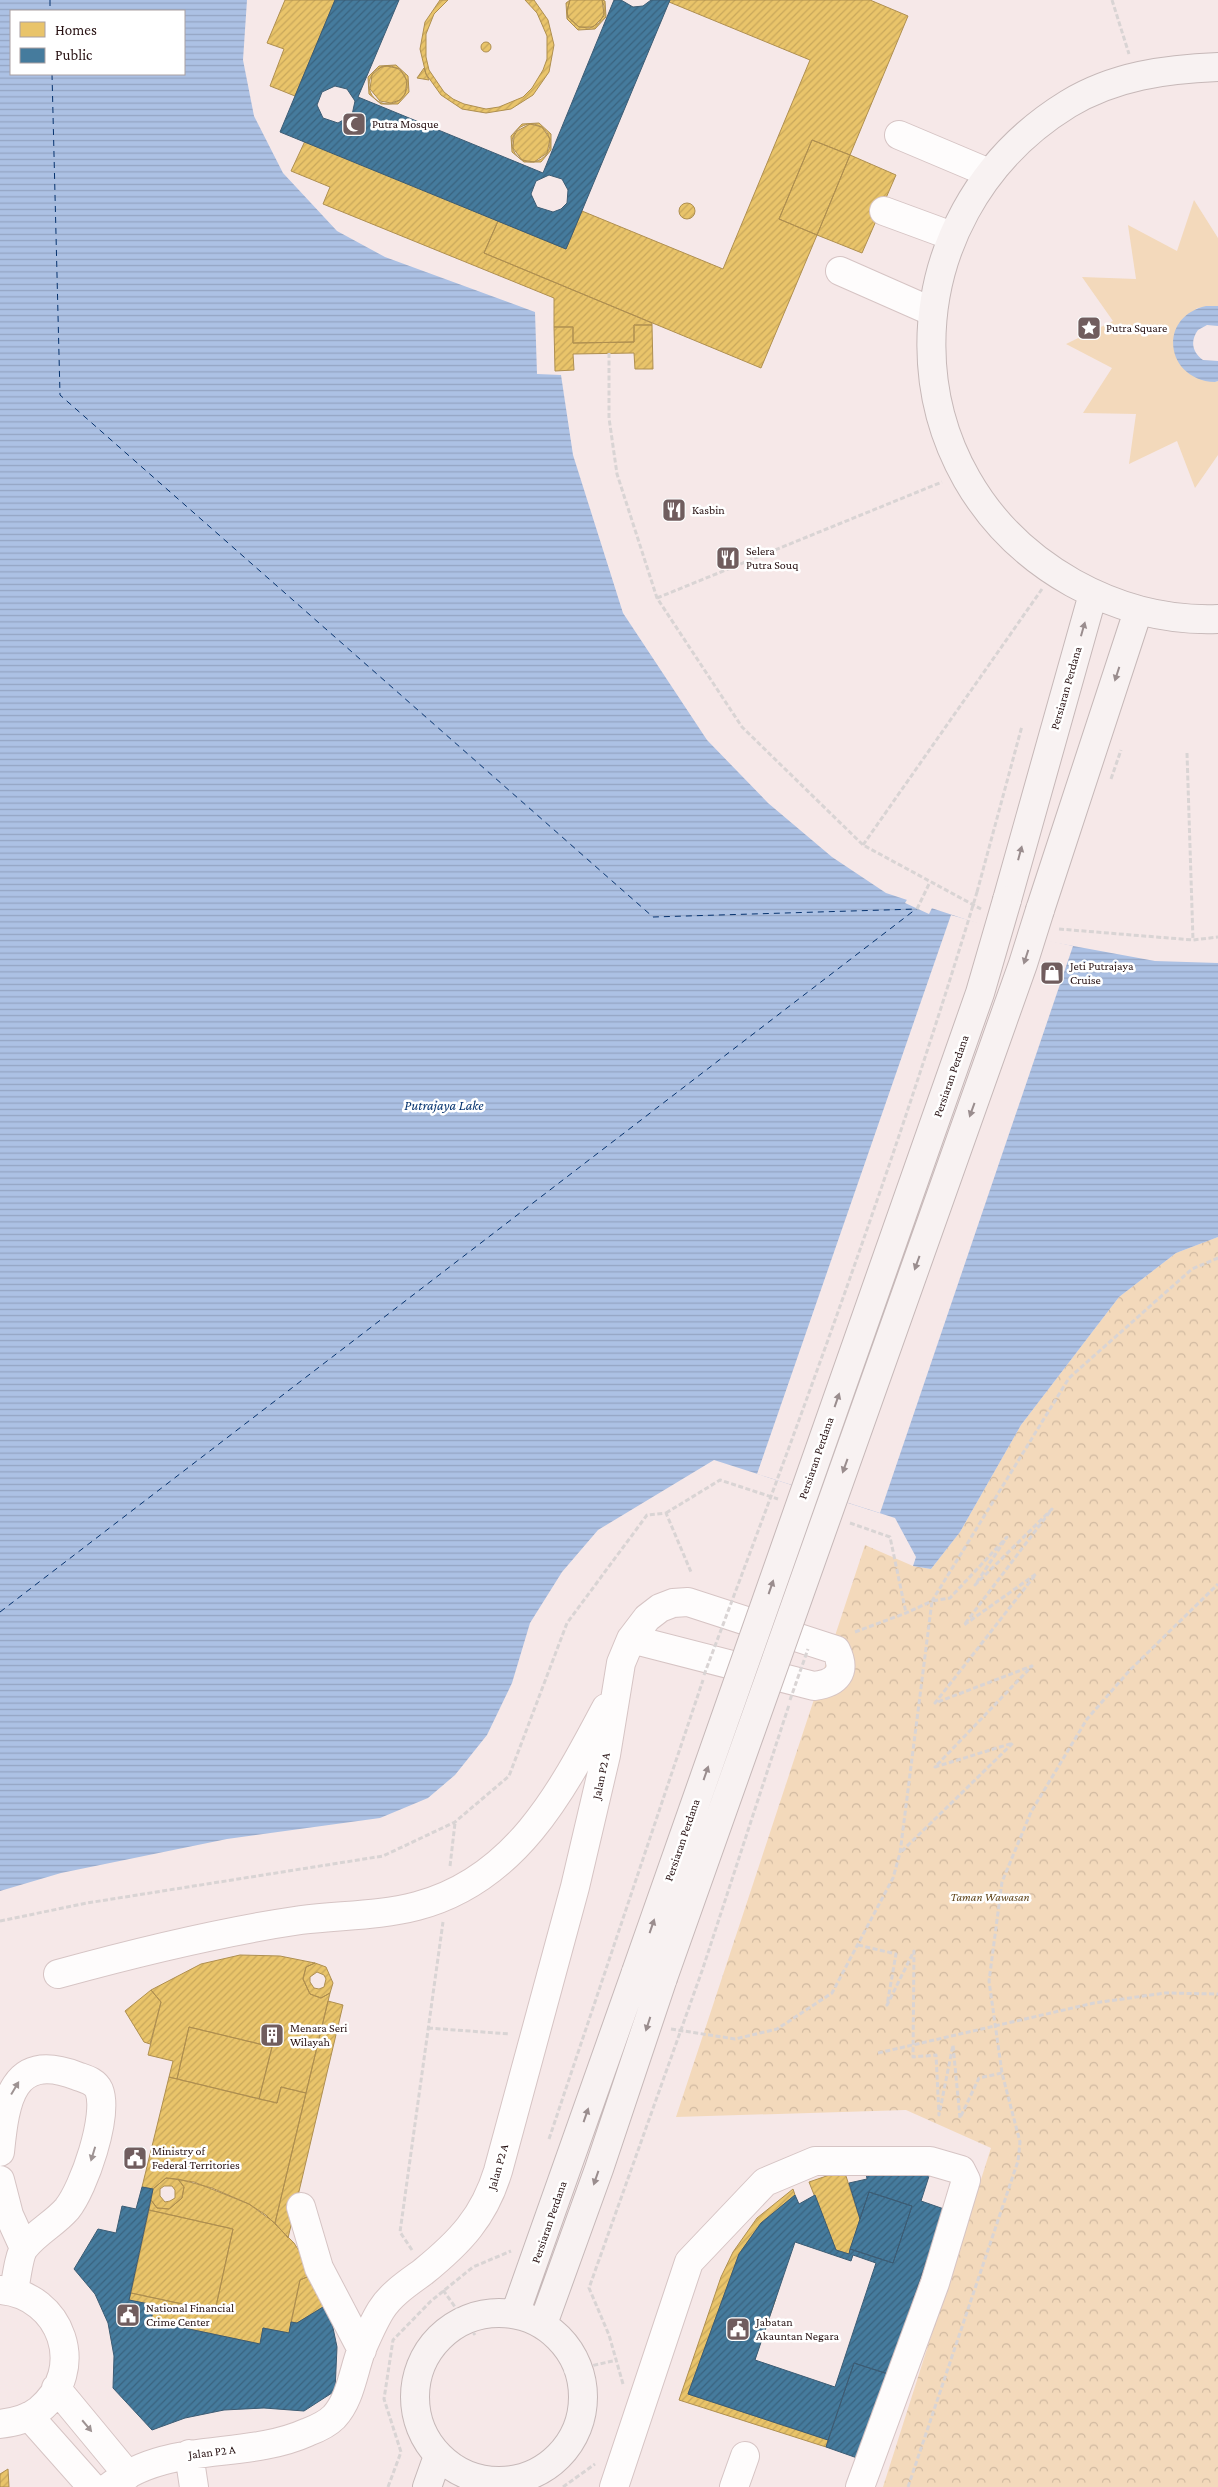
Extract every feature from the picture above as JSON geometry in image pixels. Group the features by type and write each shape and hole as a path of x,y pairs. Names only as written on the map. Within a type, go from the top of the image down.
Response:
{"main road":[{"path":"1218,67 1177,68 1136,76 1102,88 1070,103 1040,123 1013,147 989,173 969,203 952,236 940,270 933,312 930,349 935,392 946,434 964,474 988,511 1012,538 1053,572 1093,594 1138,611 1186,618 1218,619"},
{"name":"Persiaran Perdana","path":"515,2314 980,993 998,906 1093,594"},
{"path":"543,2324 649,2024 663,1978 1024,964 1049,920 1138,611"},
{"path":"490,2313 515,2314 543,2324 566,2344 572,2370 584,2395 581,2421 569,2445 551,2464 526,2482 480,2480 457,2471 438,2456 422,2434 414,2408 415,2381 425,2355 442,2334 470,2327 490,2313"},
{"path":"427,2487 438,2456"}],"street":[{"path":"899,135 989,173"},
{"path":"884,211 952,236"},
{"path":"840,271 933,312"},
{"name":"Jalan P2 A","path":"119,2481 160,2461 189,2454 262,2446 291,2439 333,2418 347,2397 362,2350 382,2308 400,2289 425,2270 471,2227 490,2196 536,2036 575,1887 606,1755 615,1691 621,1664 632,1639 647,1618 660,1608 688,1602 836,1650 841,1661 840,1672 834,1680 814,1686 632,1639"},
{"path":"58,1974 144,1950 183,1942 302,1920 381,1913 418,1905 447,1895 479,1877 503,1859 524,1838 555,1800 615,1691"},
{"path":"0,2152 4,2117 10,2096 21,2079 30,2072 41,2069 69,2073 92,2082 98,2089 101,2099 94,2153 78,2194 67,2209 24,2248 7,2290 34,2300 61,2333 65,2354 62,2376 53,2395 38,2411 19,2421 0,2424"},
{"path":"614,2487 689,2262 765,2182 815,2162 930,2161 961,2170 966,2180 935,2283 860,2487"},
{"path":"0,2180 9,2215 24,2248"},
{"path":"301,2207 311,2245 322,2275 362,2350"},
{"path":"56,2388 119,2481"},
{"path":"29,2416 92,2487"},
{"path":"189,2454 194,2487"},
{"path":"734,2487 745,2456"}],"path":[{"path":"1112,0 1136,76"},
{"path":"609,353 609,418 617,474 657,598 742,727 863,845 930,882 998,906"},
{"path":"657,598 964,474"},
{"path":"863,845 1053,572"},
{"path":"546,2148 704,1675 805,1408 932,1042 977,892 1022,726"},
{"path":"1187,753 1193,940"},
{"path":"917,908 930,882"},
{"path":"1049,920 1193,940 1218,937"},
{"path":"649,2024 681,2032 735,2039 777,2029 832,1993 893,1878 900,1853 932,1601 1069,1378 1192,1269 1218,1258"},
{"path":"855,1632 932,1601 950,1598 1007,1537 975,1585 1052,1509 964,1625 1036,1574 935,1703 1032,1666 935,1768 1013,1743 900,1853"},
{"path":"0,1921 87,1903 383,1856 455,1822 509,1776 567,1623 647,1515 666,1513 691,1572"},
{"path":"908,2487 1018,2162 1020,2142 1002,2073 989,1981 1002,1882 1031,1812 1087,1719 1130,1670 1218,1584"},
{"path":"623,2387 618,2360 589,2288 681,2032 790,1700"},
{"path":"455,1822 447,1895 400,2232 425,2270 444,2290 470,2327"},
{"path":"858,1945 896,1954 887,2006 914,1951 913,2057 936,2055 938,2115 953,2045 960,2118 978,2078 1002,2073"},
{"path":"878,2053 1094,2003 1165,1993 1218,1994"},
{"path":"428,2028 536,2036"},
{"path":"388,2487 401,2452 384,2399 393,2340 444,2290 472,2267 512,2251 515,2242"},
{"path":"572,2370 618,2360"},
{"path":"563,2487 598,2462"}],"green space":[{"path":"1194,200 1218,238 1218,306 1197,308 1174,335 1215,382 1218,381 1218,455 1195,488 1177,441 1129,464 1136,414 1083,413 1112,368 1066,344 1113,321 1082,277 1136,279 1128,225 1177,251"},
{"name":"Taman Wawasan","path":"1218,1237 1218,2487 883,2487 991,2148 906,2110 676,2117 865,1545 913,1566 931,1569 960,1532 1021,1425 1119,1297 1176,1253"}],"water":[{"name":"Putrajaya Lake","path":"0,0 247,0 243,60 254,116 283,173 337,231 385,257 535,312 537,374 561,375 573,455 623,613 707,740 768,803 832,857 886,893 1013,935 1155,961 1218,963 1218,1237 1176,1253 1119,1297 1021,1425 960,1532 931,1569 913,1566 916,1557 895,1518 714,1460 598,1530 562,1572 530,1623 512,1683 487,1735 455,1775 428,1798 380,1818 227,1839 61,1873 0,1891"},
{"path":"1206,306 1218,306 1218,326 1207,325 1198,330 1195,334 1193,346 1196,353 1203,360 1218,361 1218,381 1215,382 1198,379 1186,371 1177,360 1173,347 1174,334 1180,322 1190,312"}],"pier":[{"path":"908,898 933,906 929,914 905,903"},
{"path":"951,915 1014,933 1073,946 880,1513 757,1474"}],"building: Homes":[{"path":"285,0 335,0 295,96 270,86 284,49 267,43"},
{"path":"440,0 448,0 434,14 426,34 426,57 429,70 444,92 453,99 464,104 486,109 499,107 523,97 532,88 543,70 547,59 547,36 537,13 525,0 534,0 548,20 554,45 549,72 533,95 511,109 486,113 462,109 441,95 426,74 420,49 425,22"},
{"path":"570,0 567,11 568,17 579,27 590,28 599,23 604,14 602,0 605,1 606,17 595,29 578,30 567,19 566,3"},
{"path":"570,0 602,0 604,16 593,27 579,27 568,17 567,11"},
{"path":"669,0 870,0 908,16 850,155 812,140 779,219 817,235 761,368 484,253 498,221 566,249 582,211 723,269 810,60 669,2"},
{"path":"484,42 488,42 491,47 490,51 484,52 481,49 481,45"},
{"path":"396,65 408,76 409,92 398,104 381,104 369,94 368,77 379,66","holes":["387,66 400,69 407,81 405,94 400,100 391,103 380,101 370,89 372,75 381,67"]},
{"path":"388,66 401,72 407,85 401,98 388,104 375,98 369,85 375,72"},
{"path":"424,68 426,74 429,80 417,78"},
{"path":"539,123 551,134 551,150 541,162 534,162 524,162 512,152 511,136 522,124","holes":["530,124 542,127 550,139 547,153 534,162 522,160 513,148 514,136 517,131"]},
{"path":"531,124 544,130 550,143 544,156 531,162 518,156 512,143 518,130"},
{"path":"812,140 850,155 817,235 779,219"},
{"path":"305,141 498,221 484,253 652,323 652,325 634,325 634,342 573,343 573,327 554,327 554,298 323,204 330,187 291,171"},
{"path":"850,155 896,175 862,253 817,235"},
{"path":"687,203 693,205 695,211 693,217 687,219 681,217 679,211 681,205"},
{"path":"634,325 652,325 653,369 635,369 634,353 573,354 574,370 555,371 554,327 573,327 573,343 634,342"},
{"name":"Menara Seri Wilayah","path":"240,1955 280,1956 315,1963 306,1967 303,1979 310,1994 321,1998 330,1993 306,2093 281,2087 277,2103 259,2099 272,2047 189,2027 177,2079 169,2077 173,2061 148,2055 161,2002 151,1990 201,1964"},
{"path":"315,1963 326,1967 333,1983 330,1993 321,1998 310,1994 303,1979 306,1967","holes":["317,1972 324,1975 326,1979 324,1987 314,1988 310,1982 310,1977"]},
{"path":"151,1990 161,2002 150,2044 144,2042 125,2011"},
{"path":"328,2001 343,2005 288,2238 275,2223"},
{"path":"189,2027 272,2047 259,2099 177,2079"},
{"path":"169,2077 277,2103 281,2087 306,2093 275,2223 249,2204 194,2182 166,2178 153,2189 142,2187"},
{"path":"844,2170 860,2219 849,2254 836,2250 809,2182"},
{"path":"166,2178 178,2179 184,2187 182,2198 169,2209 157,2208 151,2200 153,2189","holes":["164,2186 172,2186 175,2190 175,2198 165,2202 160,2196 160,2189"]},
{"path":"178,2179 212,2188 249,2204 266,2215 294,2243 314,2274 300,2280 289,2333 263,2328 260,2344 151,2321 154,2305 129,2300 131,2293 215,2311 233,2229 149,2210 151,2200 157,2208 169,2209 182,2198 184,2187"},
{"path":"793,2189 795,2195 761,2223 739,2254 688,2394 828,2440 826,2447 679,2400 721,2277 733,2252 757,2218"},
{"path":"149,2210 233,2229 215,2311 131,2293"},
{"path":"314,2274 328,2304 297,2323 291,2322 300,2280"},
{"path":"747,2288 776,2298 745,2387 716,2377"},
{"path":"8,2469 9,2487 0,2487 0,2474"}],"building: Public":[{"name":"Putra Mosque","path":"335,0 399,0 358,97 543,173 614,0 621,0 633,7 643,6 651,0 670,0 566,249 280,132","holes":["335,86 347,89 355,101 352,115 338,123 323,118 317,105 322,92","549,175 562,179 568,190 567,203 561,209 553,212 537,207 531,194 536,181"]},
{"name":"Jabatan Akauntan Negara","path":"865,2167 930,2173 921,2201 944,2209 888,2374 854,2363 828,2440 688,2394 739,2254 761,2223 795,2195 799,2204 815,2195 836,2250 849,2254 850,2249 893,2263 912,2206 869,2192 860,2219 849,2183 867,2179","holes":["795,2242 851,2261 853,2255 876,2263 835,2387 755,2360"]},
{"name":"National Financial Crime Center","path":"142,2187 153,2189 129,2300 154,2305 151,2321 260,2344 263,2328 289,2333 291,2322 297,2323 328,2304 337,2347 335,2391 304,2411 264,2408 224,2410 185,2418 152,2430 113,2388 114,2356 108,2323 95,2294 74,2269 98,2229 116,2233 122,2206 136,2209"},
{"path":"869,2192 912,2206 893,2263 850,2249"},
{"name":"Jabatan Akauntan Negara","path":"854,2363 888,2374 860,2459 826,2447"}],"ferry route":[{"path":"50,0 50,10"},
{"path":"52,75 60,395 653,917 917,909"},
{"path":"0,1612 916,909"}],"place":[{"name":"Putra Mosque","path":"354,124"},
{"name":"Putra Square","path":"1089,328"},
{"name":"Kasbin","path":"674,510"},
{"name":"Selera Putra Souq","path":"728,558"},
{"name":"Jeti Putrajaya Cruise","path":"1052,973"},
{"name":"Menara Seri Wilayah","path":"272,2035"},
{"name":"Ministry of Federal Territories","path":"135,2158"},
{"name":"National Financial Crime Center","path":"128,2315"},
{"name":"Jabatan Akauntan Negara","path":"738,2329"}]}
